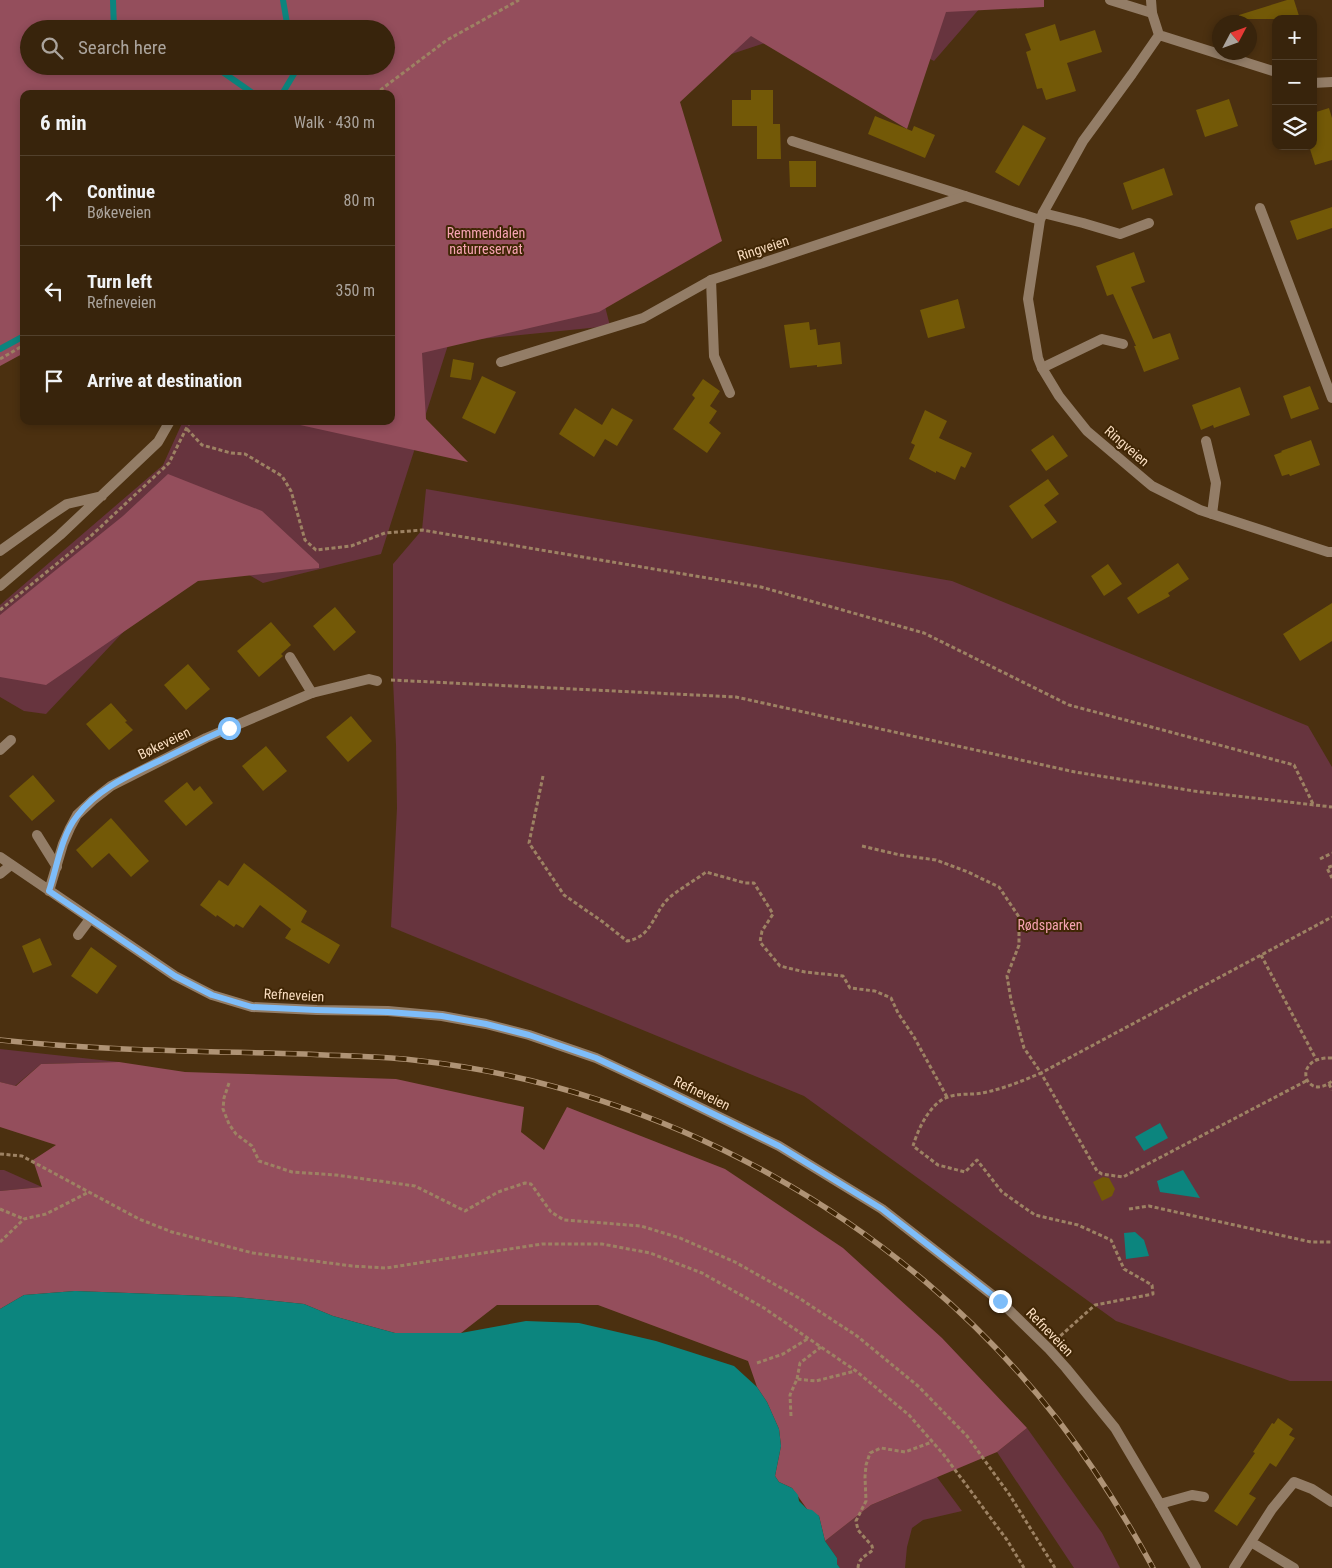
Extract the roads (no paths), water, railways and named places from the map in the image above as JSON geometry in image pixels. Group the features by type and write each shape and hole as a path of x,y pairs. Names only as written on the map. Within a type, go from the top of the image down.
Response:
{"street":[{"path":"1110,0 1152,13"},
{"path":"1151,0 1152,13 1159,35 1272,71"},
{"name":"Ringveien","path":"1159,35 1083,141 1042,217 1028,299 1038,358 1042,368 1060,396 1087,430 1152,486 1200,510 1332,552"},
{"path":"1317,83 1332,82"},
{"path":"792,140 965,196 1042,217 1083,223 1120,234 1149,223"},
{"name":"Ringveien","path":"501,362 643,318 711,280 965,196"},
{"path":"1260,208 1332,398"},
{"path":"711,280 714,356 730,393"},
{"path":"1042,368 1102,339 1123,344"},
{"path":"0,586 102,496 158,442 168,425"},
{"path":"1206,441 1216,483 1212,514"},
{"path":"0,552 67,504 102,496"},
{"path":"290,657 312,693"},
{"name":"Bøkeveien","path":"49,891 63,844 77,816 111,786 206,738 312,693 369,679 378,681"},
{"path":"0,750 11,740"},
{"path":"37,835 57,867"},
{"name":"Refneveien","path":"0,857 175,976 212,995 252,1007 442,1016 486,1024 529,1035 596,1058 779,1146 882,1209 1000,1301 1066,1368 1114,1428 1196,1568"},
{"path":"0,874 11,865"},
{"path":"78,935 90,919"},
{"path":"1234,1568 1272,1509 1294,1482 1312,1489 1332,1502"},
{"path":"1160,1504 1192,1495 1204,1497"},
{"path":"1250,1542 1294,1568"}],"water":[{"path":"1160,1123 1168,1138 1144,1151 1135,1137"},
{"path":"1183,1170 1200,1198 1160,1192 1157,1181"},
{"path":"1135,1232 1144,1240 1149,1256 1126,1259 1124,1233"},
{"path":"75,1291 236,1297 304,1304 333,1316 395,1333 461,1333 526,1321 579,1323 656,1341 734,1366 757,1387 767,1402 779,1429 781,1446 775,1476 779,1482 792,1488 798,1495 799,1501 807,1509 812,1510 819,1516 825,1541 837,1558 837,1564 840,1568 0,1568 0,1309 24,1295"}],"waterway":[{"path":"113,0 114,20"},
{"path":"283,0 286,20"},
{"path":"227,75 248,90"},
{"path":"284,90 293,75"},
{"path":"0,349 20,338"}],"railway":[{"path":"0,1040 114,1048 304,1054 413,1060 506,1075 598,1100 687,1133 771,1175 852,1225 927,1283 996,1348 1058,1420 1108,1492 1153,1568"}],"park label":[{"name":"Remmendalen naturreservat","path":"486,242"},
{"name":"Rødsparken","path":"1050,925"}]}
